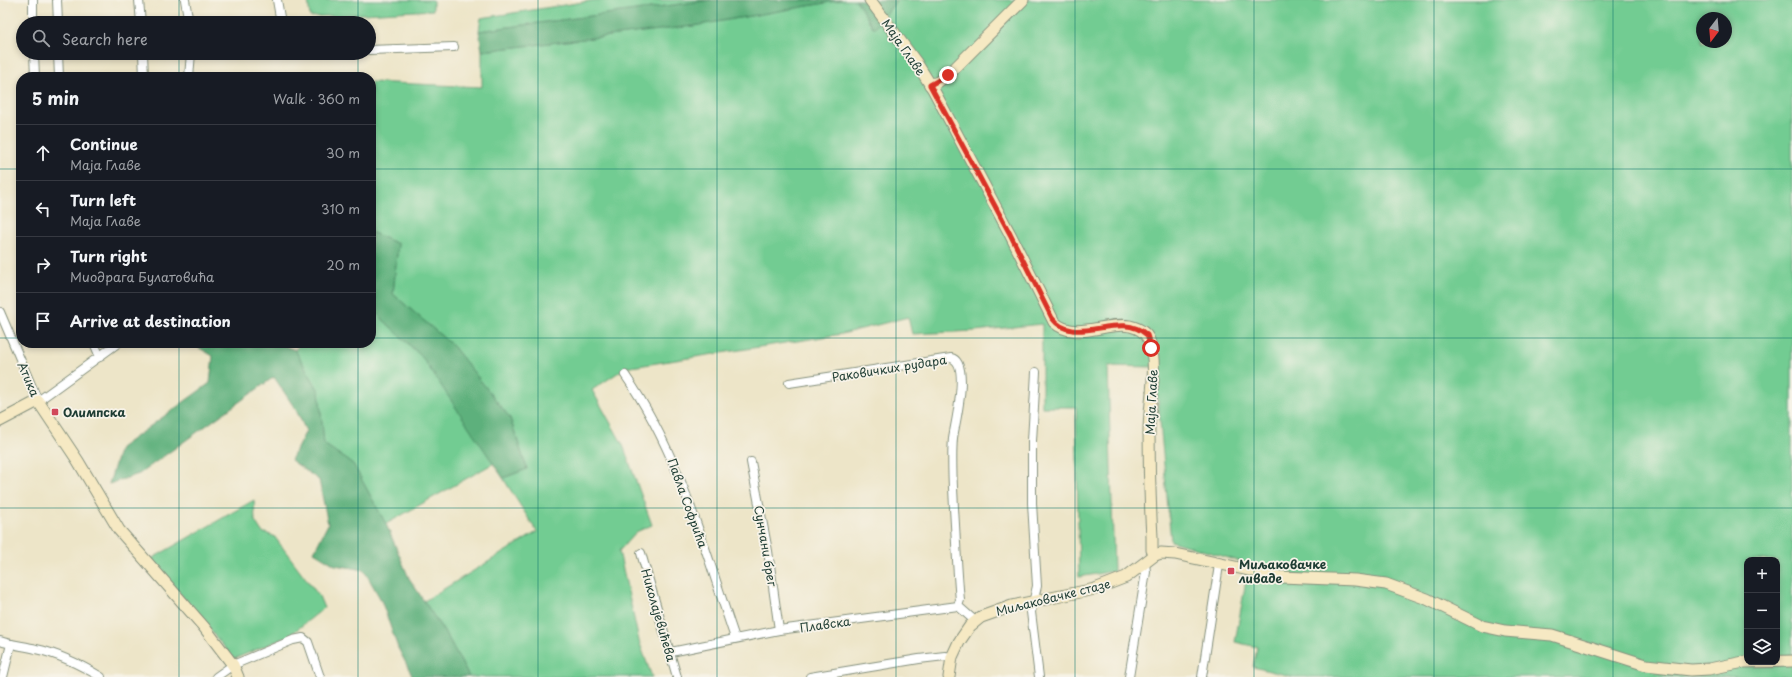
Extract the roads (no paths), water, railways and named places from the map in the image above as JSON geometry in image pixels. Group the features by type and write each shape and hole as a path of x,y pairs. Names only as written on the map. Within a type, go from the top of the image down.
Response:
{"street":[{"path":"33,0 34,16"},
{"path":"57,0 58,16"},
{"path":"139,0 140,16"},
{"path":"185,0 188,16"},
{"path":"277,0 280,16"},
{"name":"Маја Главе","path":"870,0 889,24 930,85 1010,234 1054,322 1063,329 1075,331 1116,325 1131,326 1143,332 1149,340 1153,370 1149,429 1152,547 1155,555"},
{"path":"930,85 938,82 953,70 1023,0"},
{"path":"376,50 454,48"},
{"path":"34,60 34,72"},
{"path":"58,60 59,72"},
{"path":"143,60 144,72"},
{"path":"189,72 190,60"},
{"name":"Атика","path":"0,312 38,402"},
{"path":"96,348 100,357"},
{"path":"0,421 38,402 112,348"},
{"name":"Раковичких рудара","path":"789,383 951,358 957,361 959,364 961,388 954,438 952,482 960,600 958,606"},
{"path":"1036,372 1032,441 1032,503 1037,586 1031,609 1031,621 1039,677"},
{"name":"Павла Софрића","path":"625,375 654,419 673,459 735,638"},
{"path":"38,402 78,461 119,530 204,626 233,665 238,677"},
{"name":"Сунчани брег","path":"751,462 768,551 779,630"},
{"name":"Николајевићева","path":"642,553 677,677"},
{"path":"1155,555 1161,553 1175,554 1291,578 1355,580 1386,584 1426,599 1482,626 1505,631 1552,635 1646,665 1691,670 1709,669 1744,662 1792,661"},
{"name":"Миљаковачке стазе","path":"950,677 952,657 959,642 975,621 1000,609 1095,589 1126,577 1155,555"},
{"path":"1130,677 1146,572 1144,563"},
{"path":"1202,677 1220,564"},
{"path":"958,606 975,621"},
{"name":"Плавска","path":"671,652 779,630 958,606"},
{"path":"216,677 233,665 293,640 303,638 308,642 320,677"},
{"path":"0,641 37,649 61,657 101,677"},
{"path":"3,677 11,644"},
{"path":"810,677 919,659 945,656 952,657"}],"place":[{"name":"Олимпска","path":"55,412"},
{"name":"Миљаковачке ливаде","path":"1231,571"}]}
